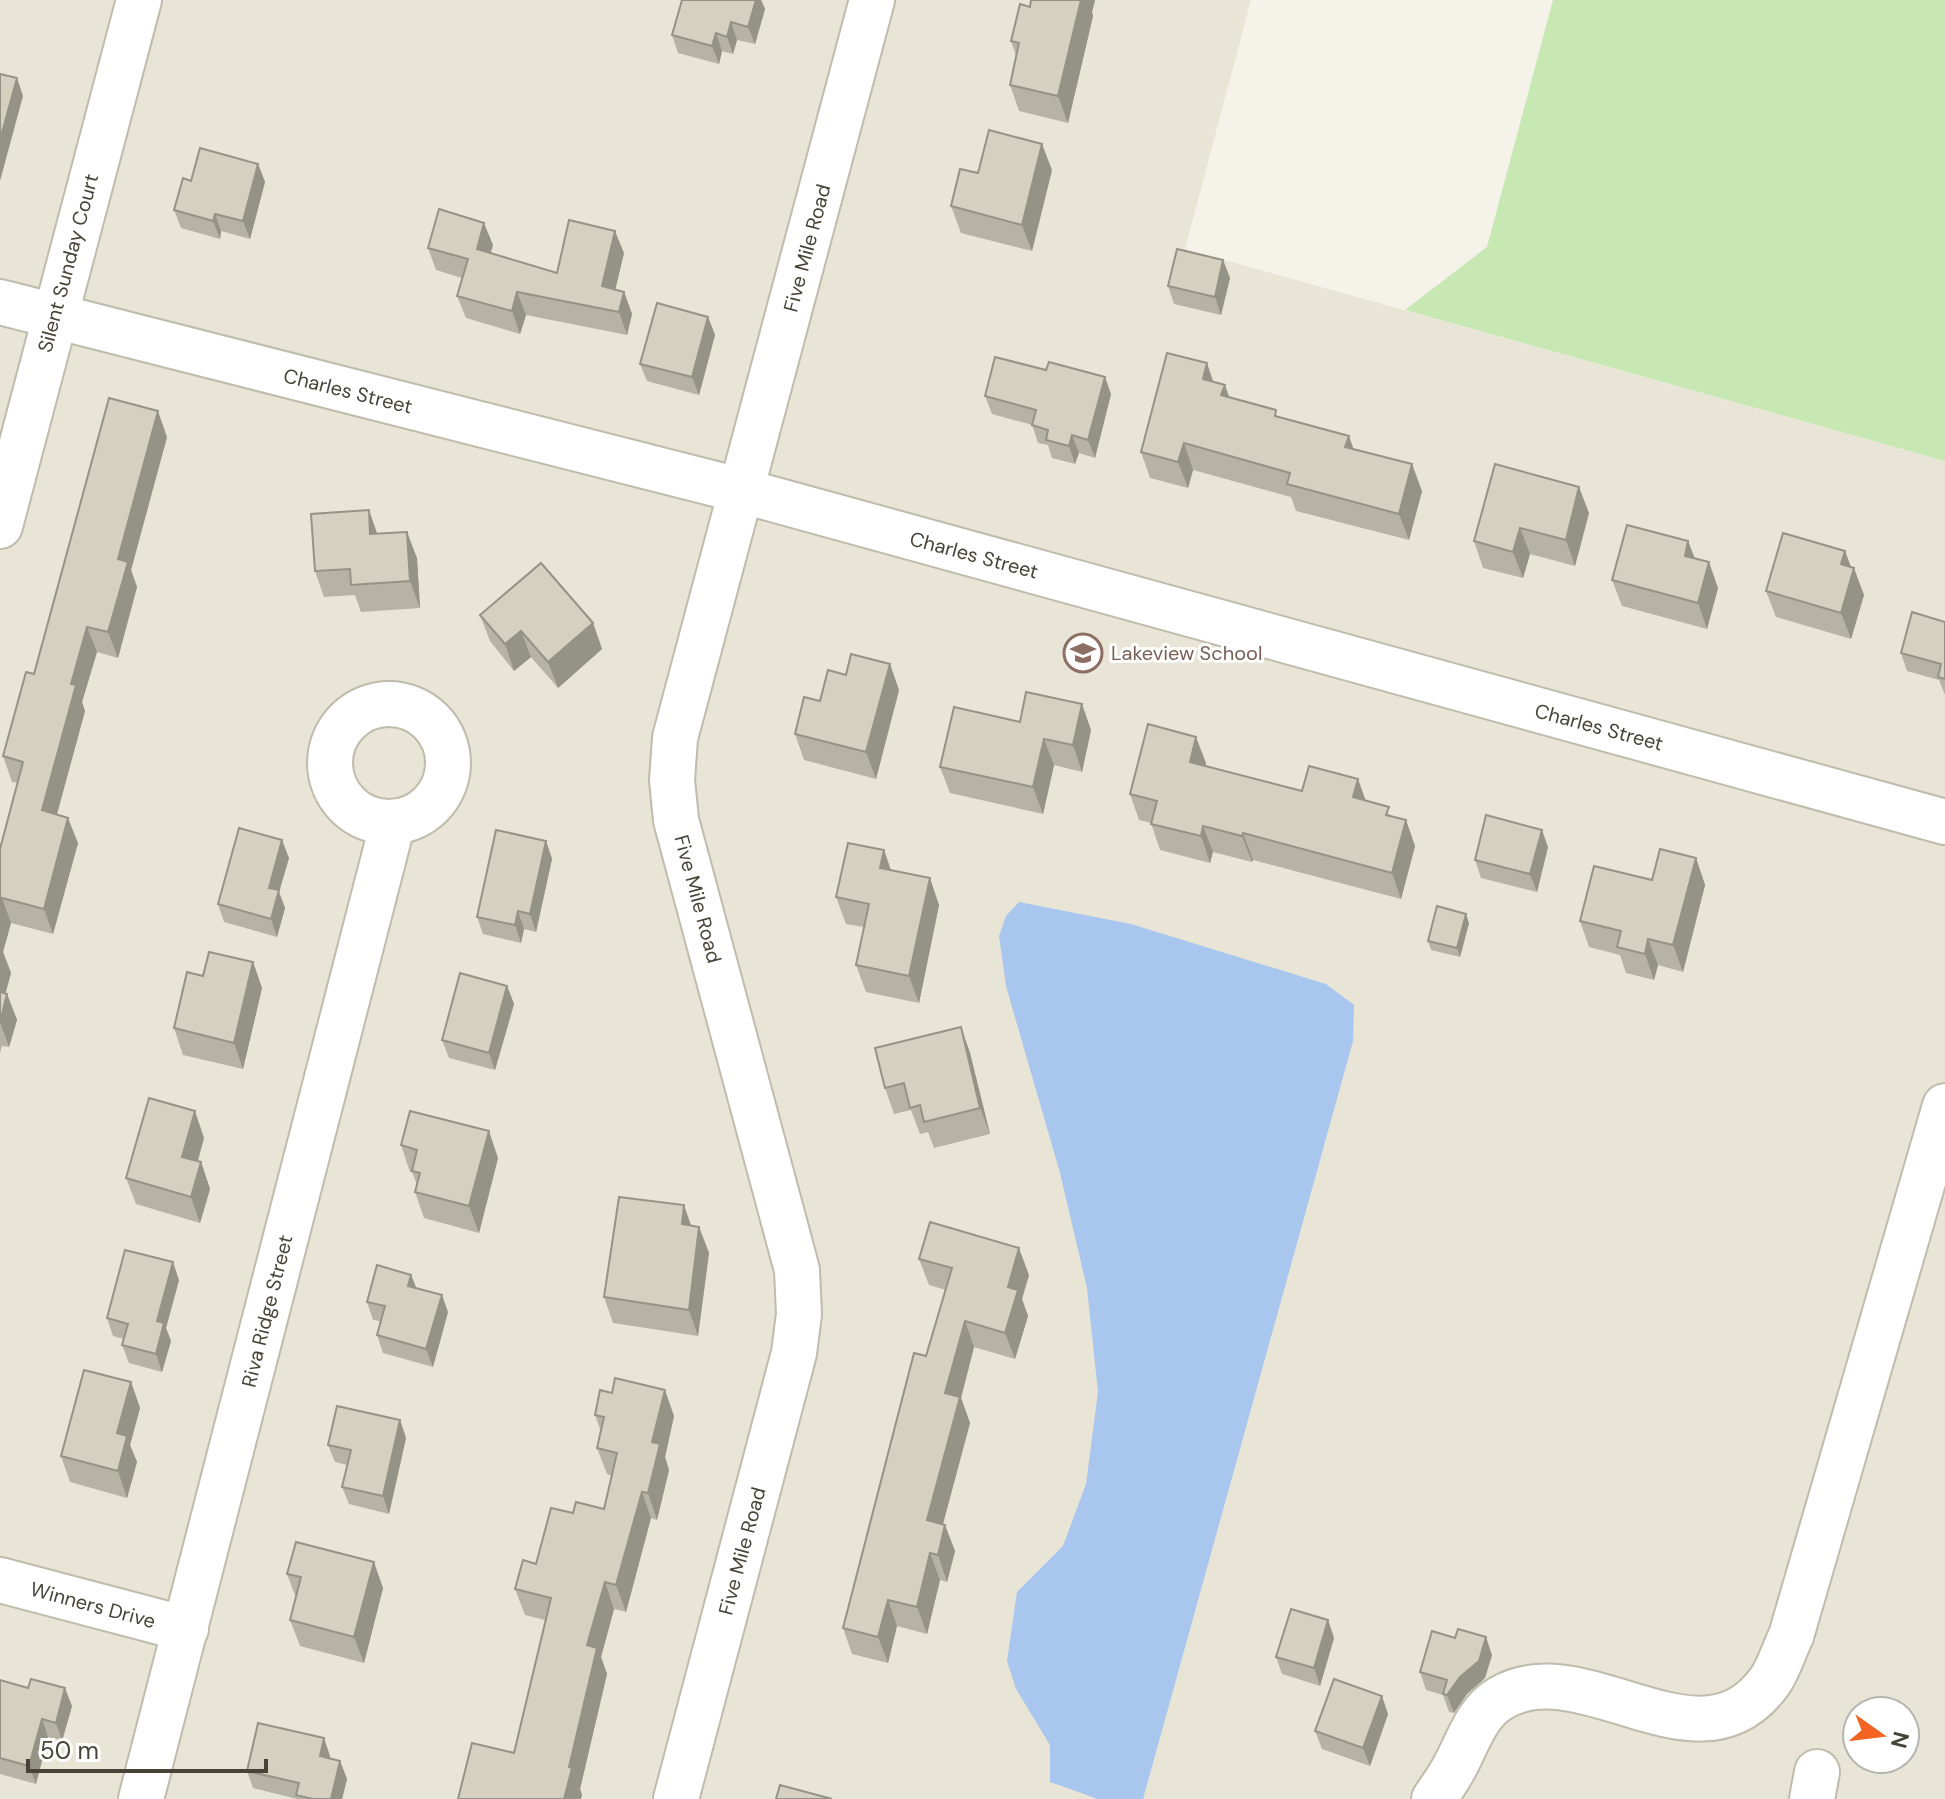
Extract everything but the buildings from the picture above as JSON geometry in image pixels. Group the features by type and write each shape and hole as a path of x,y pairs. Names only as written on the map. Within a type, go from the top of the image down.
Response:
{"street":[{"name":"Silent Sunday Court","path":"0,526 139,0"},
{"name":"Five Mile Road","path":"676,1799 794,1353 799,1314 797,1270 676,820 672,780 679,719 743,491 872,0"},
{"name":"Charles Street","path":"0,302 743,491 1945,822"},
{"name":"Riva Ridge Street","path":"141,1799 393,822"},
{"path":"1434,1799 1453,1771 1478,1720 1500,1698 1531,1688 1565,1686 1671,1716 1710,1719 1743,1708 1770,1680 1791,1636 1945,1106"},
{"name":"Winners Drive","path":"0,1580 186,1629"}],"shaded area":[{"path":"0,0 1251,0 1185,249 1945,461 1945,1799 0,1799"}],"green space":[{"path":"1553,0 1945,0 1945,461 1405,310 1487,247"}],"water":[{"path":"1019,902 1131,924 1326,984 1354,1005 1353,1041 1143,1799 1098,1799 1050,1782 1050,1745 1016,1689 1007,1661 1017,1592 1063,1546 1086,1484 1098,1392 1087,1288 1060,1173 1006,986 999,936 1006,916"}],"place":[{"name":"Lakeview School","path":"1083,653"}]}
